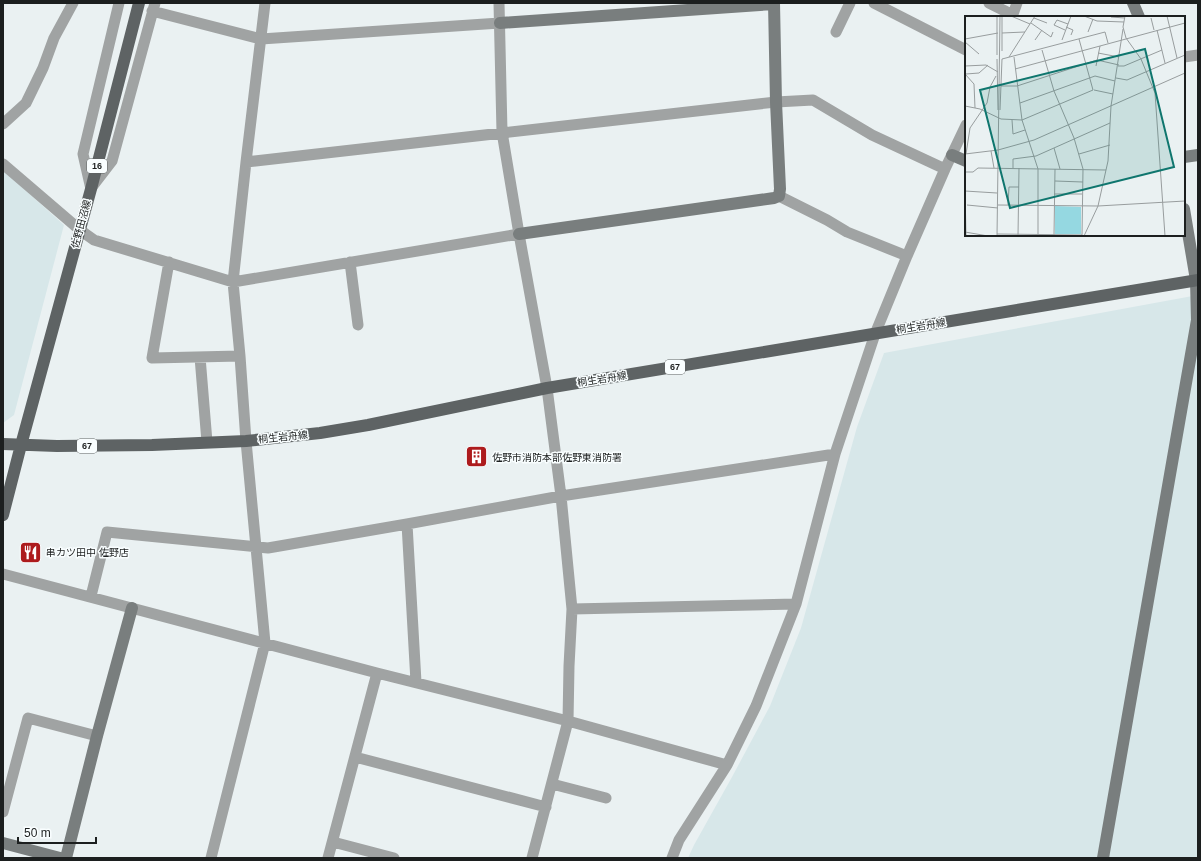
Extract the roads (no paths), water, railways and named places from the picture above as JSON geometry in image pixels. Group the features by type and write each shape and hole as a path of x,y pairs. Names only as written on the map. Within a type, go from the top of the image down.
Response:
{"main road":[{"name":"佐野田沼線","path":"3,515 91,189 139,3"},
{"name":"桐生岩舟線","path":"3,444 110,446 246,441 320,433 368,425 547,388 1197,280"}],"street":[{"path":"3,124 26,102 43,68 54,38 73,3"},
{"path":"91,189 83,154 119,3"},
{"path":"211,858 264,643 240,356 232,282 265,3"},
{"path":"499,3 502,132 547,388 561,496 572,609 568,721 532,858"},
{"path":"91,189 112,161 154,7 261,39 775,3 779,196"},
{"path":"836,32 850,3"},
{"path":"874,3 965,49"},
{"path":"989,3 1012,16 1017,3"},
{"path":"1133,3 1139,16"},
{"path":"1185,57 1198,55"},
{"path":"246,162 776,102 813,100 872,135 945,169"},
{"path":"672,858 679,840 727,765 756,706 796,604 835,454 875,334 906,256 965,127"},
{"path":"952,155 965,161"},
{"path":"1185,157 1198,155"},
{"path":"3,164 80,230 94,240 232,282 519,234 774,198 779,196 828,220 847,232 906,256"},
{"path":"1103,858 1197,320 1197,280 1185,214"},
{"path":"169,262 152,358 240,356"},
{"path":"350,262 358,325"},
{"path":"200,357 207,442"},
{"path":"91,596 107,532 268,548 561,496 835,454"},
{"path":"407,524 416,682"},
{"path":"3,574 91,596 377,673 568,721 727,765"},
{"path":"572,609 796,604"},
{"path":"66,858 132,608"},
{"path":"328,858 377,673"},
{"path":"3,812 28,718 97,736"},
{"path":"355,757 546,808"},
{"path":"552,784 606,798"},
{"path":"333,842 394,858"},
{"path":"3,843 60,858"}],"place":[{"name":"佐野市消防本部佐野東消防署","path":"476,457"},
{"name":"串カツ田中 佐野店","path":"30,552"}]}
